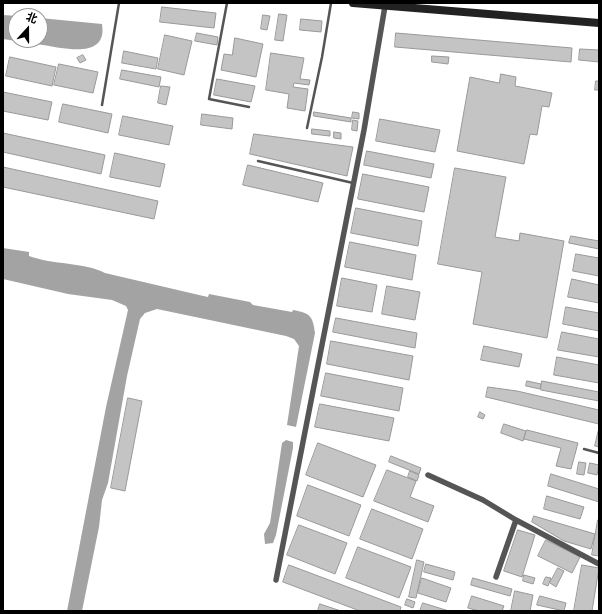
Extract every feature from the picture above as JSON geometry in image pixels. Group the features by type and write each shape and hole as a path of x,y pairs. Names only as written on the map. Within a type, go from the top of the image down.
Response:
{"street":[{"path":"353,3 599,23"},
{"path":"276,580 354,183 385,6"},
{"path":"428,475 483,500 516,520 599,564"},
{"path":"496,577 516,520"}],"lane":[{"path":"102,105 119,3"},
{"path":"228,3 209,99 249,107"},
{"path":"307,128 322,57 331,3"},
{"path":"258,161 354,183"},
{"path":"584,449 599,453"}],"shaded area":[{"path":"3,15 8,15 8,40 3,39"},
{"path":"48,19 102,24 102,35 98,43 91,47 82,49 48,46"},
{"path":"3,248 29,252 29,256 38,259 97,269 105,273 208,297 209,294 250,302 253,305 292,312 293,310 303,312 310,316 314,327 315,333 296,427 287,425 299,346 294,339 286,336 157,309 145,313 140,319 127,376 108,483 102,500 99,527 82,611 67,611 106,407 128,310 126,306 112,300 68,294 3,279"},
{"path":"286,440 293,442 293,448 276,535 273,543 265,544 264,534 270,523 282,443"}],"building":[{"path":"162,7 216,13 214,28 160,22"},
{"path":"279,14 287,15 283,41 275,40"},
{"path":"263,15 270,16 267,30 261,29"},
{"path":"301,19 322,21 321,32 300,30"},
{"path":"197,33 218,37 217,45 195,41"},
{"path":"396,33 572,48 571,62 395,47"},
{"path":"165,35 192,41 184,75 158,69"},
{"path":"235,38 263,44 256,77 221,70 224,54 232,55"},
{"path":"580,49 599,50 599,62 579,60"},
{"path":"124,51 158,58 156,69 122,63"},
{"path":"271,53 304,58 300,79 310,80 309,85 294,83 293,87 308,89 305,111 287,108 289,94 266,90"},
{"path":"83,55 86,60 80,63 77,58"},
{"path":"432,56 449,57 448,64 432,62"},
{"path":"10,57 56,67 52,86 6,76"},
{"path":"59,64 98,72 93,93 54,85"},
{"path":"122,70 161,77 159,87 120,79"},
{"path":"501,74 516,77 515,86 552,93 549,107 542,106 537,135 530,134 524,164 457,151 470,77 499,83"},
{"path":"217,79 255,86 251,102 214,95"},
{"path":"596,81 599,81 599,90 595,90"},
{"path":"161,86 170,87 166,105 158,103"},
{"path":"3,92 52,102 48,120 3,111"},
{"path":"63,104 112,114 108,133 59,122"},
{"path":"314,112 351,118 351,122 314,116"},
{"path":"353,112 359,113 359,119 352,118"},
{"path":"202,114 233,118 232,129 201,125"},
{"path":"123,116 173,126 169,145 119,135"},
{"path":"380,119 440,130 435,152 376,141"},
{"path":"353,120 358,121 357,131 352,130"},
{"path":"312,129 330,131 330,136 312,134"},
{"path":"334,132 341,133 341,139 334,138"},
{"path":"3,133 105,155 101,174 3,152"},
{"path":"254,134 353,147 347,176 250,154"},
{"path":"367,151 434,164 431,178 364,165"},
{"path":"115,153 165,164 160,187 110,177"},
{"path":"248,165 323,183 318,202 243,185"},
{"path":"3,167 158,201 154,219 3,187"},
{"path":"455,168 506,177 495,237 519,241 520,233 564,241 547,338 473,324 482,272 438,264"},
{"path":"363,174 429,187 424,212 358,199"},
{"path":"356,208 422,221 418,246 351,233"},
{"path":"571,236 599,241 599,249 569,243"},
{"path":"350,242 416,255 412,280 345,267"},
{"path":"576,254 599,258 599,276 573,271"},
{"path":"342,278 377,285 372,312 337,306"},
{"path":"572,279 599,285 599,303 568,297"},
{"path":"387,286 420,292 415,320 382,314"},
{"path":"566,307 599,313 599,331 563,324"},
{"path":"336,318 417,333 415,348 333,332"},
{"path":"562,332 599,339 599,357 558,350"},
{"path":"331,341 413,356 409,380 327,364"},
{"path":"484,346 522,354 519,367 481,360"},
{"path":"557,357 599,365 599,383 554,375"},
{"path":"326,373 403,388 399,411 321,396"},
{"path":"527,381 541,384 540,389 526,386"},
{"path":"542,381 599,392 599,401 541,390"},
{"path":"488,387 517,391 599,410 599,424 486,397"},
{"path":"128,398 142,401 125,491 111,488"},
{"path":"320,404 394,418 389,441 315,427"},
{"path":"480,412 485,415 483,419 478,417"},
{"path":"504,424 526,431 523,441 501,433"},
{"path":"599,428 599,447 595,446"},
{"path":"527,430 578,443 571,469 556,466 561,448 524,439"},
{"path":"318,443 376,465 363,497 306,475"},
{"path":"391,456 421,468 419,474 389,462"},
{"path":"579,462 586,463 584,475 577,474"},
{"path":"590,463 599,465 597,475 588,473"},
{"path":"387,470 416,481 410,497 434,506 428,522 374,501"},
{"path":"410,471 419,475 417,481 408,477"},
{"path":"551,474 599,489 599,502 548,486"},
{"path":"308,485 361,505 349,536 297,516"},
{"path":"547,496 584,507 580,519 544,509"},
{"path":"372,509 423,529 412,559 360,539"},
{"path":"534,516 595,534 591,549 564,541 532,522"},
{"path":"599,520 599,556 592,555"},
{"path":"299,525 347,543 335,574 287,555"},
{"path":"518,530 535,535 522,577 504,571"},
{"path":"546,540 580,557 572,573 538,556"},
{"path":"358,547 411,567 399,598 346,578"},
{"path":"417,560 424,562 416,598 409,597"},
{"path":"426,564 455,572 453,580 424,572"},
{"path":"289,565 401,607 400,611 360,611 283,582"},
{"path":"582,565 599,568 592,611 574,611"},
{"path":"558,568 564,571 556,587 550,583"},
{"path":"524,575 535,578 533,584 523,581"},
{"path":"546,577 551,578 548,586 543,584"},
{"path":"422,578 451,588 446,602 418,593"},
{"path":"473,578 512,589 510,596 471,585"},
{"path":"515,591 533,595 530,611 511,611"},
{"path":"472,596 504,606 502,611 479,611 468,608"},
{"path":"540,596 566,603 564,611 537,605"},
{"path":"407,599 415,602 413,608 405,605"},
{"path":"423,603 449,611 420,611"},
{"path":"320,604 341,611 318,611"}]}
